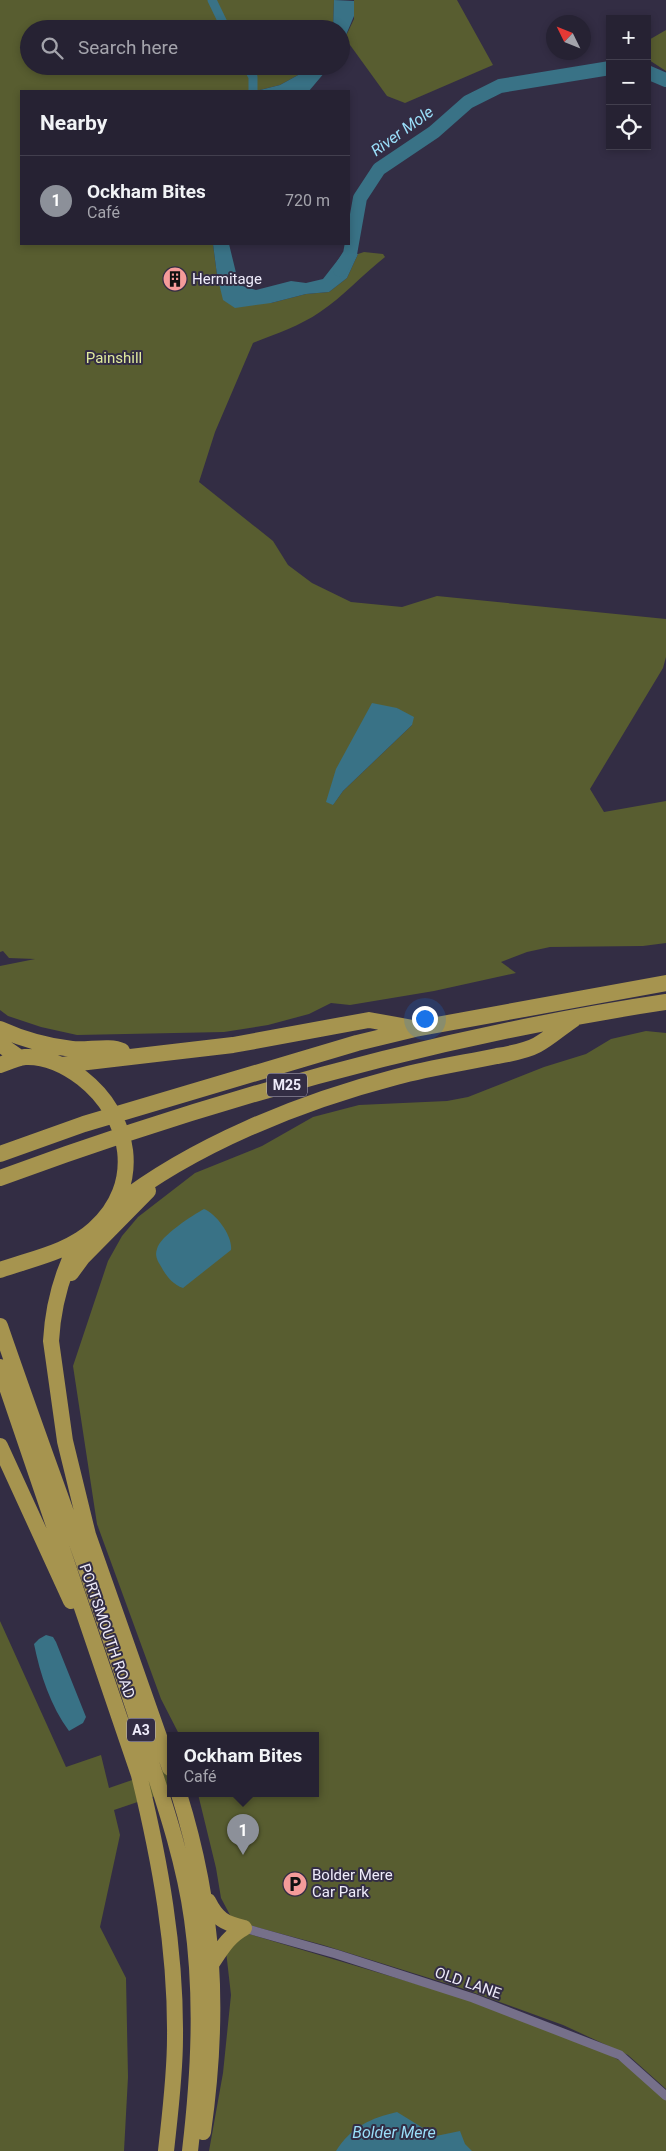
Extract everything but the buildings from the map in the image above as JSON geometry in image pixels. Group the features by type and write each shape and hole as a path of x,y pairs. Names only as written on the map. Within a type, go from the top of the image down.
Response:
{"highway":[{"name":"M25","path":"0,1154 93,1121 357,1043 415,1029 666,983"},
{"name":"M25","path":"0,1178 93,1144 250,1096 386,1058 580,1015 666,1002"},
{"name":"M25","path":"61,1285 95,1244 144,1195 166,1181 181,1162 233,1136 327,1098 420,1071 489,1058 536,1046 580,1015"},
{"name":"M25","path":"62,1065 233,1045 369,1020 415,1029"},
{"name":"M25","path":"0,1030 55,1046 88,1050 116,1048 133,1056"},
{"path":"0,1044 20,1058"},
{"path":"0,1065 20,1058 36,1058 62,1065 91,1085 106,1101 119,1126 125,1151 124,1180 115,1206"},
{"path":"0,1270 49,1254 80,1240 94,1229 115,1206 139,1187 181,1162"},
{"name":"A3","path":"80,1240 64,1271 54,1312 51,1341 65,1441 88,1535 167,1759"},
{"name":"PORTSMOUTH ROAD","path":"0,1326 124,1676 174,1837 192,1918 199,2000 197,2082 190,2151"},
{"name":"PORTSMOUTH ROAD","path":"0,1367 140,1776 156,1845 173,1973 175,2038 166,2151"},
{"name":"A3","path":"0,1446 59,1577 91,1635"},
{"path":"180,1797 202,1887 207,1913 212,1963 212,2047 199,2151"},
{"path":"202,1887 214,1913 223,1921 244,1928"},
{"path":"212,1963 225,1942 234,1933 244,1928"}],"street":[{"name":"OLD LANE","path":"244,1928 336,1954 473,1998 620,2055 666,2096"}],"green space":[{"name":"Painshill","path":"0,0 334,0 333,20 20,20 20,75 298,75 280,85 260,90 20,90 20,245 213,245 217,275 271,303 306,294 329,292 347,278 358,254 364,252 383,254 385,257 320,312 296,326 253,343 215,432 199,482 273,541 288,565 312,583 351,602 402,607 437,596 666,619 666,657 663,668 590,789 604,812 666,801 666,943 643,946 550,947 527,952 501,962 516,973 434,991 350,1005 331,1003 309,1014 268,1025 224,1032 77,1035 41,1027 8,1016 0,1010 0,966 35,959 9,958 3,951 0,952","holes":["397,708 412,725 343,791 333,805"]},
{"path":"354,0 457,0 493,65 405,103 387,96 350,45 350,27 354,19"},
{"path":"666,30 666,71 651,61 651,39"},
{"path":"646,1031 666,1033 666,2089 628,2055 563,2025 461,1988 323,1945 245,1924 230,1915 221,1898 216,1868 199,1797 319,1797 319,1732 178,1732 161,1699 97,1524 73,1366 108,1261 122,1236 138,1217 195,1173 262,1146 313,1117 359,1105 447,1101 468,1097 544,1067 586,1054 611,1039"},
{"path":"0,1621 66,1767 101,1755 109,1788 167,1768 167,1792 114,1810 120,1835 100,1927 126,1978 128,2077 124,2151 0,2151"},
{"path":"246,1933 460,1997 606,2053 626,2064 666,2100 666,2151 209,2151 223,2073 231,1995 226,1951"}],"water":[{"path":"334,0 354,1 354,16 350,26 350,20 333,20"},
{"path":"298,75 322,75 310,90 260,90 280,85"},
{"path":"213,245 229,245 239,285 256,290 291,281 306,283 323,279 344,252 358,254 347,278 329,292 306,294 271,303 235,308 223,300"},
{"path":"372,703 397,708 414,717 412,725 343,791 333,805 326,802 336,769"},
{"path":"204,1209 223,1226 231,1245 231,1250 183,1288 174,1283 165,1273 156,1252 159,1244 170,1232"},
{"path":"46,1635 53,1637 56,1642 86,1717 83,1723 69,1731 52,1701 36,1655 34,1644"},
{"name":"Bolder Mere","path":"397,2112 436,2136 460,2131 465,2144 472,2151 336,2151 348,2136 362,2125 379,2117"}],"waterway":[{"path":"212,0 222,20"},
{"name":"River Mole","path":"340,270 350,254 360,198 379,169 434,132 468,102 500,86 606,69"},
{"name":"River Mole","path":"651,74 666,80"},
{"path":"252,75 253,90"}],"place":[{"name":"Hermitage","path":"175,279"},
{"name":"Ockham Bites","path":"243,1855"},
{"name":"Bolder Mere Car Park","path":"295,1884"}]}
